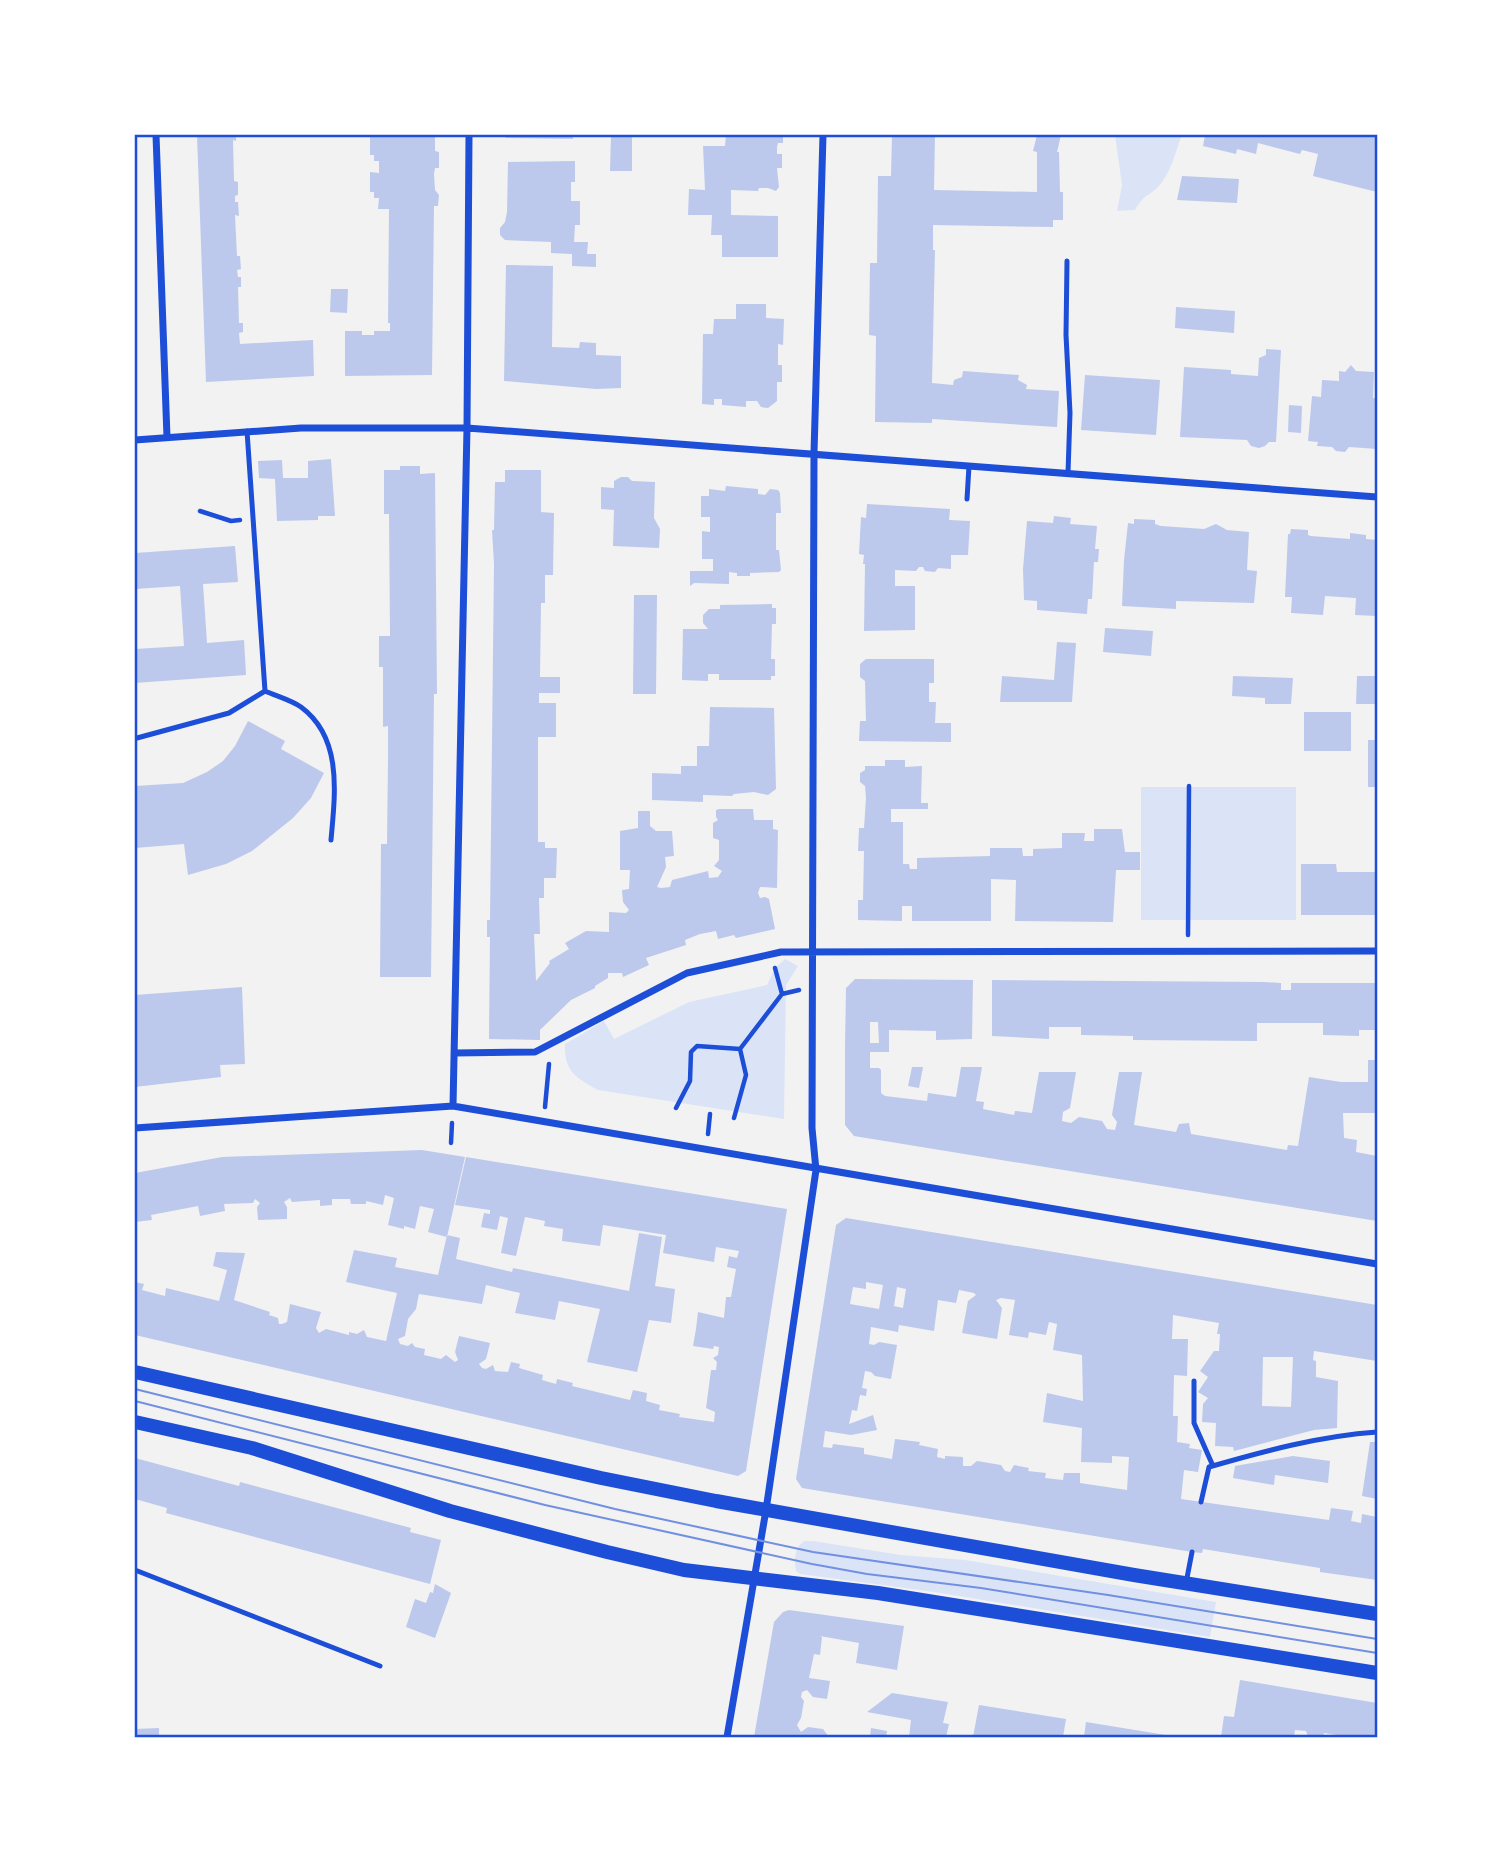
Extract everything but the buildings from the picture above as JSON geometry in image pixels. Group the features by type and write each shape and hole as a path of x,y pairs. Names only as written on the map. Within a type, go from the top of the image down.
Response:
{"main road":[{"path":"135,1372 601,1478 1186,1584 1377,1614"},
{"path":"135,1422 252,1448 450,1511 684,1570 878,1593 1377,1673"}],"street":[{"path":"156,135 167,437"},
{"path":"453,1106 467,428 469,135"},
{"path":"727,1737 766,1510 816,1170 812,1128 814,453 823,135"},
{"path":"135,440 301,428 467,428 1377,497"},
{"path":"454,1053 535,1052 687,973 782,952 1377,951"},
{"path":"135,1128 453,1106 1377,1264"}],"lane":[{"path":"1067,261 1066,335 1070,414 1068,473"},
{"path":"247,431 265,691"},
{"path":"967,499 969,466"},
{"path":"137,738 229,713 265,691"},
{"path":"265,691 300,706 322,727 334,761 335,794 331,840"},
{"path":"1194,1381 1194,1423 1213,1466"},
{"path":"1201,1502 1209,1467 1320,1439 1377,1432"},
{"path":"1186,1584 1192,1552"},
{"path":"135,1570 380,1666"}],"path":[{"path":"200,511 231,521 252,520"},
{"path":"1188,950 1189,786"},
{"path":"774,964 782,994"},
{"path":"740,1049 782,994 800,990"},
{"path":"543,1122 551,1045"},
{"path":"676,1108 690,1081 691,1052 697,1046 740,1049"},
{"path":"734,1118 746,1075 740,1049"},
{"path":"707,1144 710,1114"}],"shaded area":[{"path":"1115,135 1182,135 1165,177 1135,210 1117,211 1122,185"},
{"path":"1141,787 1296,787 1296,920 1141,920"},
{"path":"785,959 798,966 786,985 784,1119 598,1090 578,1077 569,1067 565,1044 604,1021 614,1039 689,1002 767,985 775,968"},
{"path":"804,1541 901,1555 965,1560 1216,1602 1210,1637 934,1592 800,1574 796,1571 796,1554"}],"tram line":[{"path":"135,1389 615,1509 813,1552 1108,1595 1377,1639"},
{"path":"135,1401 545,1505 812,1564 867,1574 981,1588 1377,1653"}]}
